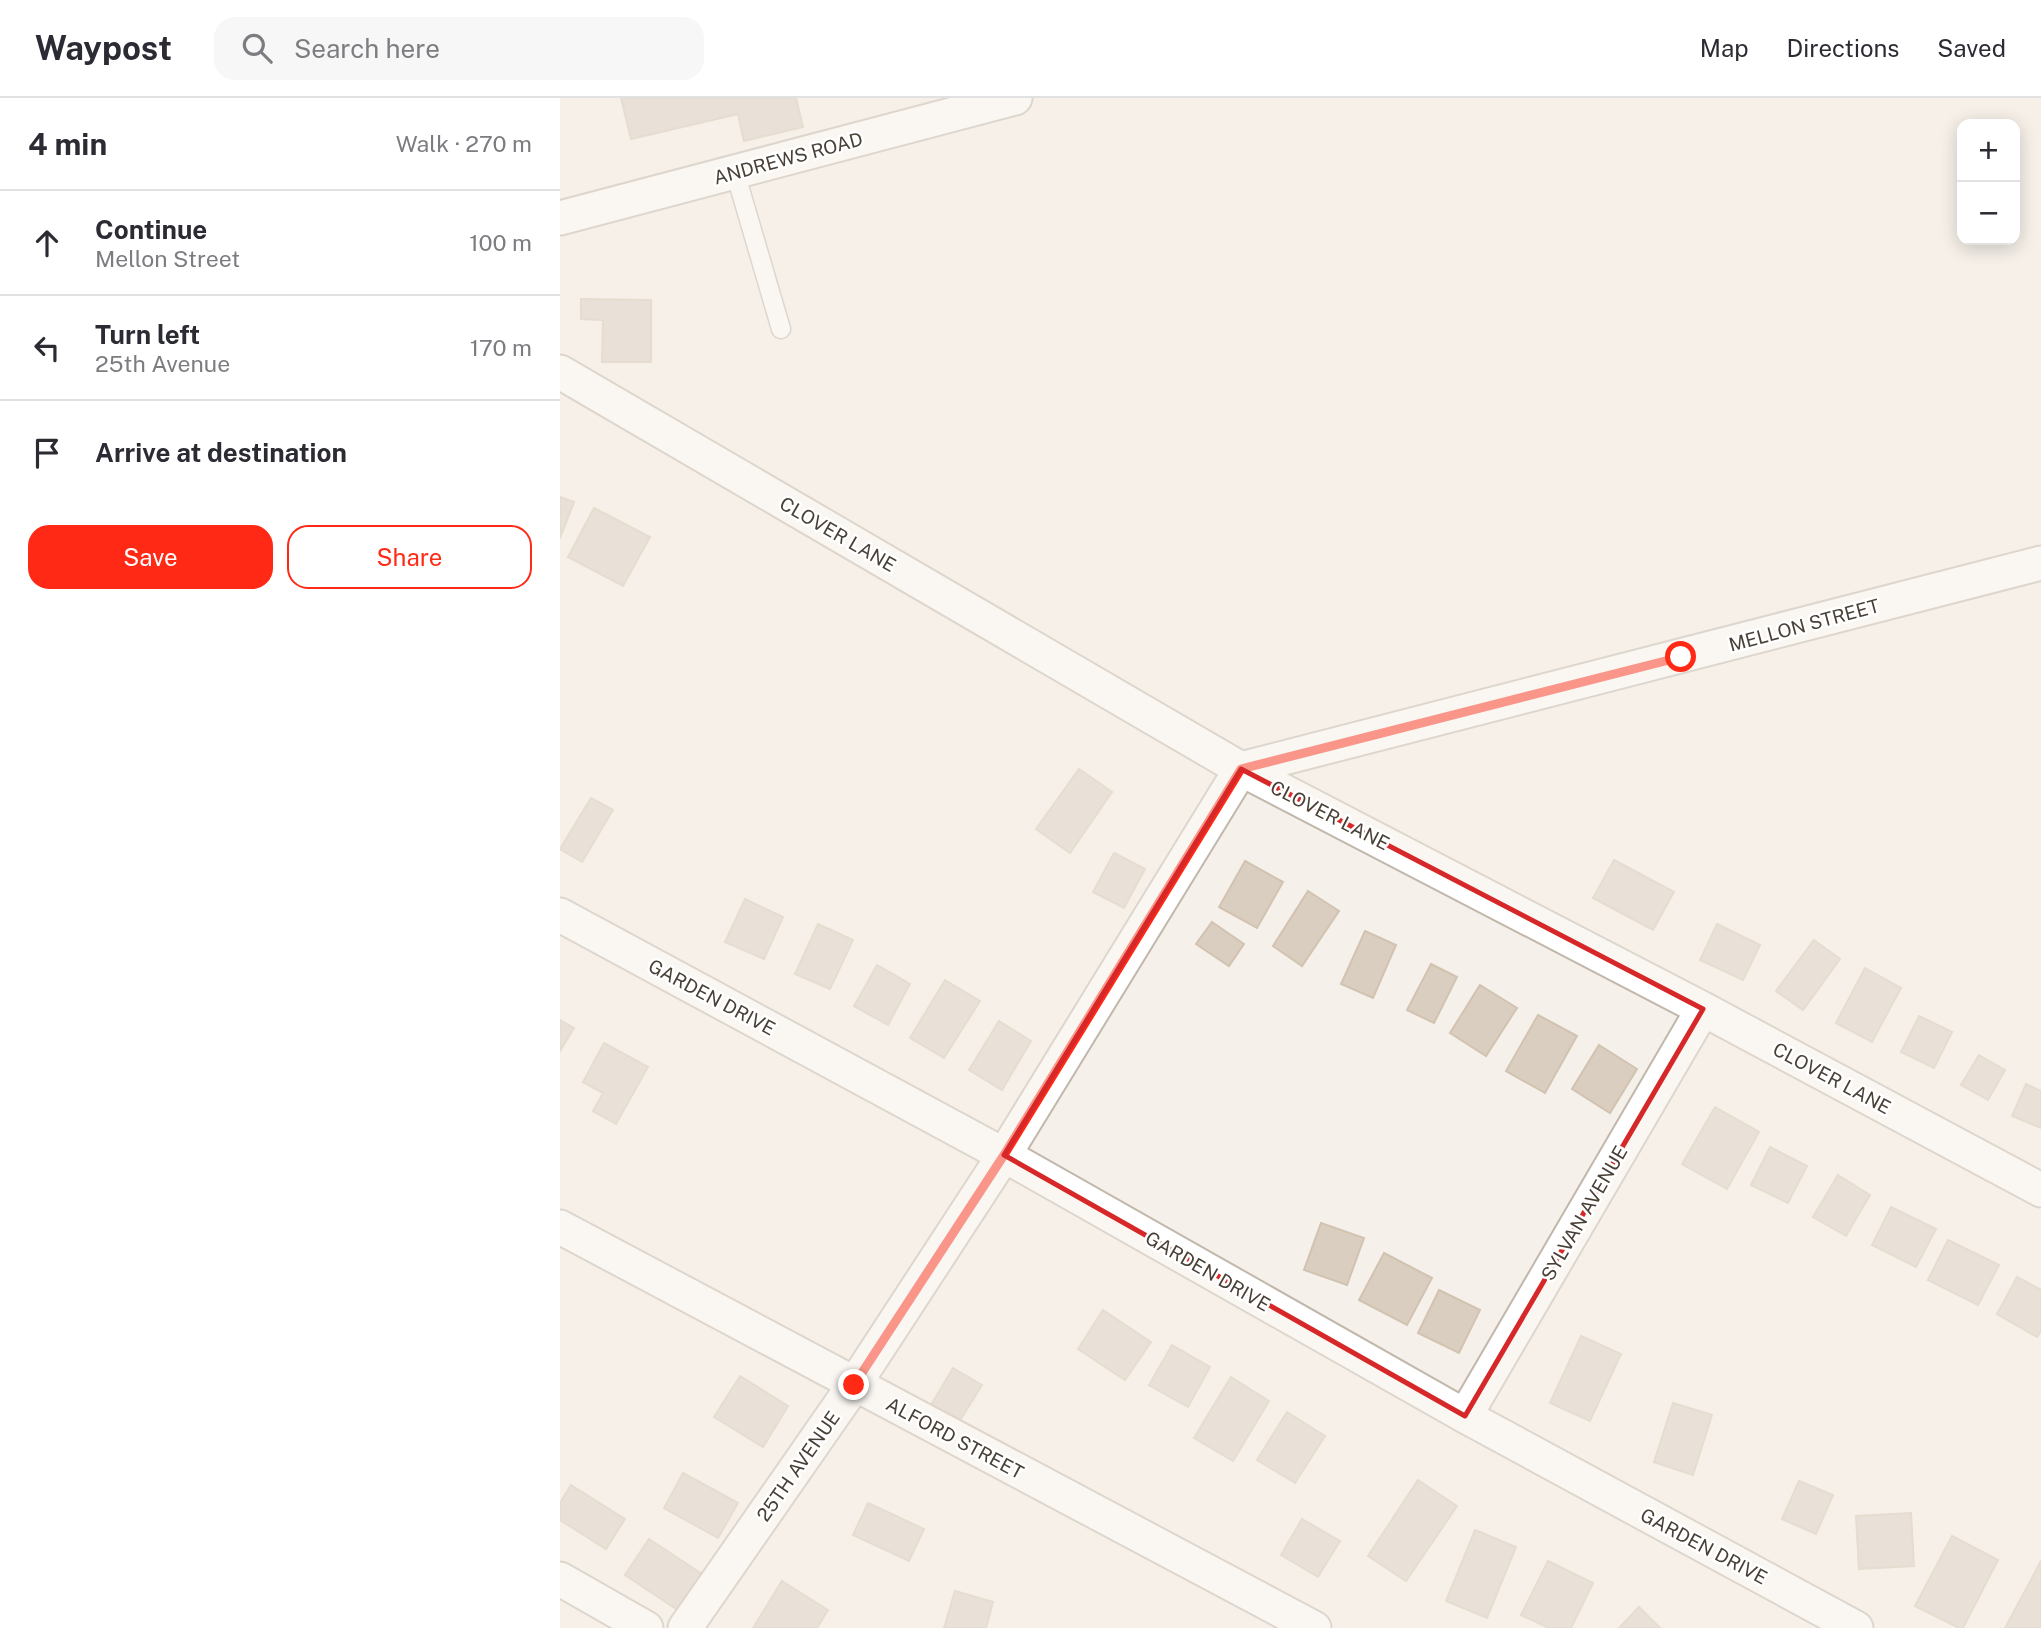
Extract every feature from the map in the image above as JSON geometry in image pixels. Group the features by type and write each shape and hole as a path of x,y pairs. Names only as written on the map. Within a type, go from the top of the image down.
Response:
{"street":[{"name":"ANDREWS ROAD","path":"560,218 1015,98"},
{"name":"CLOVER LANE","path":"560,372 1241,769 1703,1009 2041,1190"},
{"name":"MELLON STREET","path":"1241,769 2041,564"},
{"name":"25TH AVENUE","path":"685,1628 854,1385 1004,1155 1241,769"},
{"name":"GARDEN DRIVE","path":"560,915 1004,1155 1465,1416 1856,1628"},
{"name":"SYLVAN AVENUE","path":"1465,1416 1703,1009"},
{"name":"ALFORD STREET","path":"560,1227 1314,1628"},
{"path":"560,1579 646,1628"}],"lane":[{"path":"735,172 781,329"}],"highlighted area":[{"path":"1241,769 1703,1009 1465,1416 1004,1155"}],"building":[{"path":"621,98 796,98 803,127 744,141 738,114 631,139"},
{"path":"581,299 651,300 651,362 602,362 603,320 581,319"},
{"path":"560,497 574,502 560,538"},
{"path":"594,508 650,537 623,586 568,557"},
{"path":"1079,769 1112,792 1070,853 1036,829"},
{"path":"591,798 613,810 582,862 560,849"},
{"path":"1114,853 1145,869 1124,908 1093,892"},
{"path":"1614,860 1674,892 1653,930 1593,898"},
{"path":"1245,861 1283,882 1257,928 1219,907"},
{"path":"1308,891 1339,911 1302,966 1273,946"},
{"path":"745,899 783,917 764,959 725,942"},
{"path":"1212,922 1244,944 1229,966 1196,944"},
{"path":"818,924 853,940 830,989 795,974"},
{"path":"1717,924 1760,945 1743,980 1700,960"},
{"path":"1365,931 1396,945 1373,998 1341,984"},
{"path":"1814,940 1840,959 1803,1010 1776,991"},
{"path":"1431,964 1457,977 1434,1023 1407,1010"},
{"path":"877,965 910,984 888,1025 854,1006"},
{"path":"1865,968 1901,988 1872,1042 1836,1023"},
{"path":"945,980 980,1001 944,1058 910,1038"},
{"path":"1480,985 1517,1008 1486,1056 1450,1033"},
{"path":"1538,1015 1577,1036 1545,1093 1506,1071"},
{"path":"1919,1016 1952,1032 1934,1068 1901,1052"},
{"path":"560,1020 574,1028 560,1051"},
{"path":"999,1021 1031,1041 1002,1090 969,1070"},
{"path":"604,1043 648,1067 616,1124 593,1111 603,1093 583,1082"},
{"path":"1599,1045 1637,1069 1610,1113 1572,1089"},
{"path":"1979,1055 2005,1070 1988,1100 1961,1085"},
{"path":"2026,1084 2041,1091 2041,1128 2012,1116"},
{"path":"1715,1107 1759,1132 1727,1189 1682,1164"},
{"path":"1770,1147 1807,1166 1788,1203 1751,1185"},
{"path":"1838,1175 1870,1195 1846,1236 1813,1217"},
{"path":"1891,1207 1936,1229 1916,1267 1872,1245"},
{"path":"1321,1223 1364,1238 1347,1285 1304,1270"},
{"path":"1948,1240 1999,1265 1978,1305 1928,1280"},
{"path":"1384,1253 1432,1278 1407,1325 1359,1300"},
{"path":"2017,1277 2041,1290 2041,1331 2037,1337 1997,1314"},
{"path":"1439,1290 1480,1310 1459,1353 1418,1333"},
{"path":"1103,1310 1151,1342 1125,1380 1078,1349"},
{"path":"1581,1336 1621,1354 1590,1421 1550,1403"},
{"path":"1172,1345 1210,1367 1188,1407 1149,1385"},
{"path":"953,1368 982,1385 956,1427 928,1410"},
{"path":"740,1376 788,1406 763,1447 714,1417"},
{"path":"1231,1377 1269,1401 1233,1461 1194,1438"},
{"path":"1673,1403 1712,1415 1693,1475 1654,1462"},
{"path":"1287,1412 1325,1436 1295,1483 1257,1460"},
{"path":"683,1473 738,1503 718,1538 664,1508"},
{"path":"1418,1480 1457,1506 1406,1581 1368,1556"},
{"path":"1799,1481 1833,1495 1816,1534 1782,1519"},
{"path":"571,1485 625,1519 606,1549 560,1520 560,1503"},
{"path":"868,1503 924,1529 909,1561 853,1535"},
{"path":"1911,1513 1914,1566 1859,1569 1856,1516"},
{"path":"1302,1519 1340,1541 1318,1577 1281,1555"},
{"path":"1475,1530 1516,1547 1487,1618 1446,1601"},
{"path":"1952,1536 1998,1560 1963,1628 1915,1606"},
{"path":"649,1539 705,1576 681,1612 625,1575"},
{"path":"1548,1561 1593,1583 1571,1628 1549,1628 1521,1615"},
{"path":"2041,1561 2041,1628 2005,1628"},
{"path":"782,1581 828,1610 817,1628 753,1628"},
{"path":"955,1591 993,1602 986,1628 944,1628"},
{"path":"1639,1607 1660,1628 1619,1628"}],"route":[{"path":"854,1385 1004,1155 1241,769 1681,657"}]}
